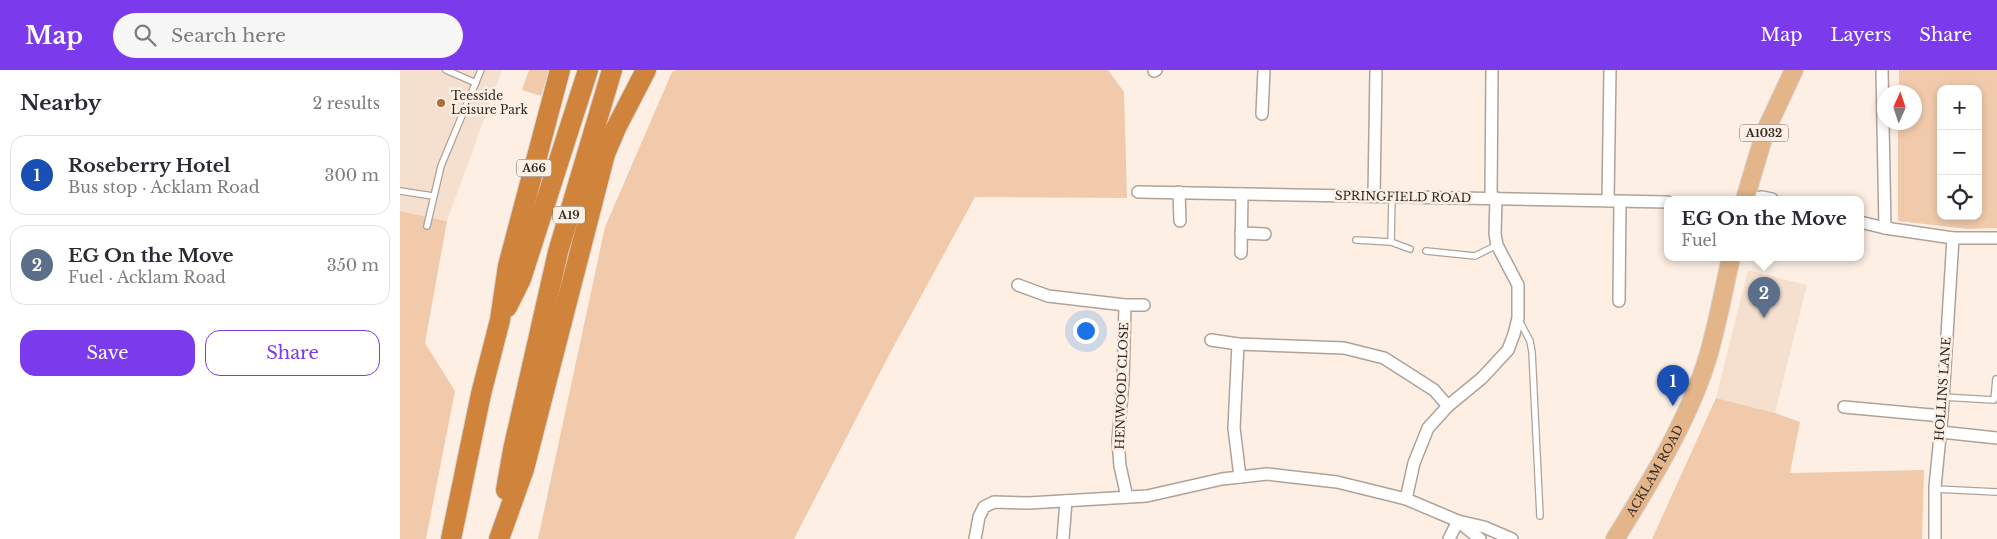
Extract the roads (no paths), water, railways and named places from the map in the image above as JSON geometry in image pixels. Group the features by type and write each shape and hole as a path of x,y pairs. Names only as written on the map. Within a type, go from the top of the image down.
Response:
{"highway":[{"name":"A66","path":"500,320 508,266 560,70"},
{"name":"A19","path":"450,539 481,394 500,320 521,279 588,70"},
{"name":"A19","path":"498,539 513,450 558,252 612,70"},
{"name":"A19","path":"498,539 524,469 605,154 616,128 646,70"},
{"name":"A19","path":"535,359 588,220"}],"main road":[{"name":"A1032","path":"1747,196 1765,132 1794,70"},
{"name":"ACKLAM ROAD","path":"1615,539 1650,483 1686,412 1709,354 1730,261"}],"street":[{"path":"1262,114 1264,70"},
{"path":"1374,196 1376,70"},
{"path":"1406,499 1414,463 1428,428 1448,406 1482,378 1508,350 1518,318 1518,285 1500,249 1495,234 1492,70"},
{"path":"1608,201 1610,70"},
{"path":"1882,70 1885,228"},
{"name":"SPRINGFIELD ROAD","path":"1138,192 1664,202"},
{"path":"1179,192 1180,221"},
{"path":"1241,253 1242,194"},
{"path":"1619,301 1620,202"},
{"path":"1864,223 1885,228 1954,238 1997,238"},
{"path":"1241,233 1265,234"},
{"name":"HOLLINS LANE","path":"1935,539 1935,489 1941,432 1954,238"},
{"path":"1018,285 1048,296 1124,305 1144,305"},
{"name":"HENWOOD CLOSE","path":"1124,305 1123,381 1118,441 1120,466 1127,496"},
{"path":"1211,340 1238,344 1344,348 1384,358 1434,390 1448,406"},
{"path":"1238,344 1234,428 1240,477"},
{"path":"1844,407 1942,416"},
{"path":"1941,432 1997,438"},
{"path":"975,539 979,517 984,507 994,502 1029,503 1146,496 1222,479 1266,474 1337,482 1406,499 1458,521 1484,527 1512,539"},
{"path":"1063,539 1066,501"},
{"path":"1449,539 1458,521"},
{"path":"1458,521 1480,539"}],"lane":[{"path":"446,70 476,83"},
{"path":"427,226 441,166 481,70"},
{"path":"400,191 433,196"},
{"path":"1391,242 1392,196"},
{"path":"1356,240 1391,242 1410,249"},
{"path":"1426,251 1475,256 1500,249"},
{"path":"1518,318 1530,341 1532,352 1540,516"},
{"path":"1943,397 1994,400 1996,378"},
{"path":"1935,489 1997,492"}],"place":[{"name":"Teesside Leisure Park","path":"441,103"},
{"name":"EG On the Move","path":"1764,318"},
{"name":"Roseberry Hotel","path":"1673,406"}]}
